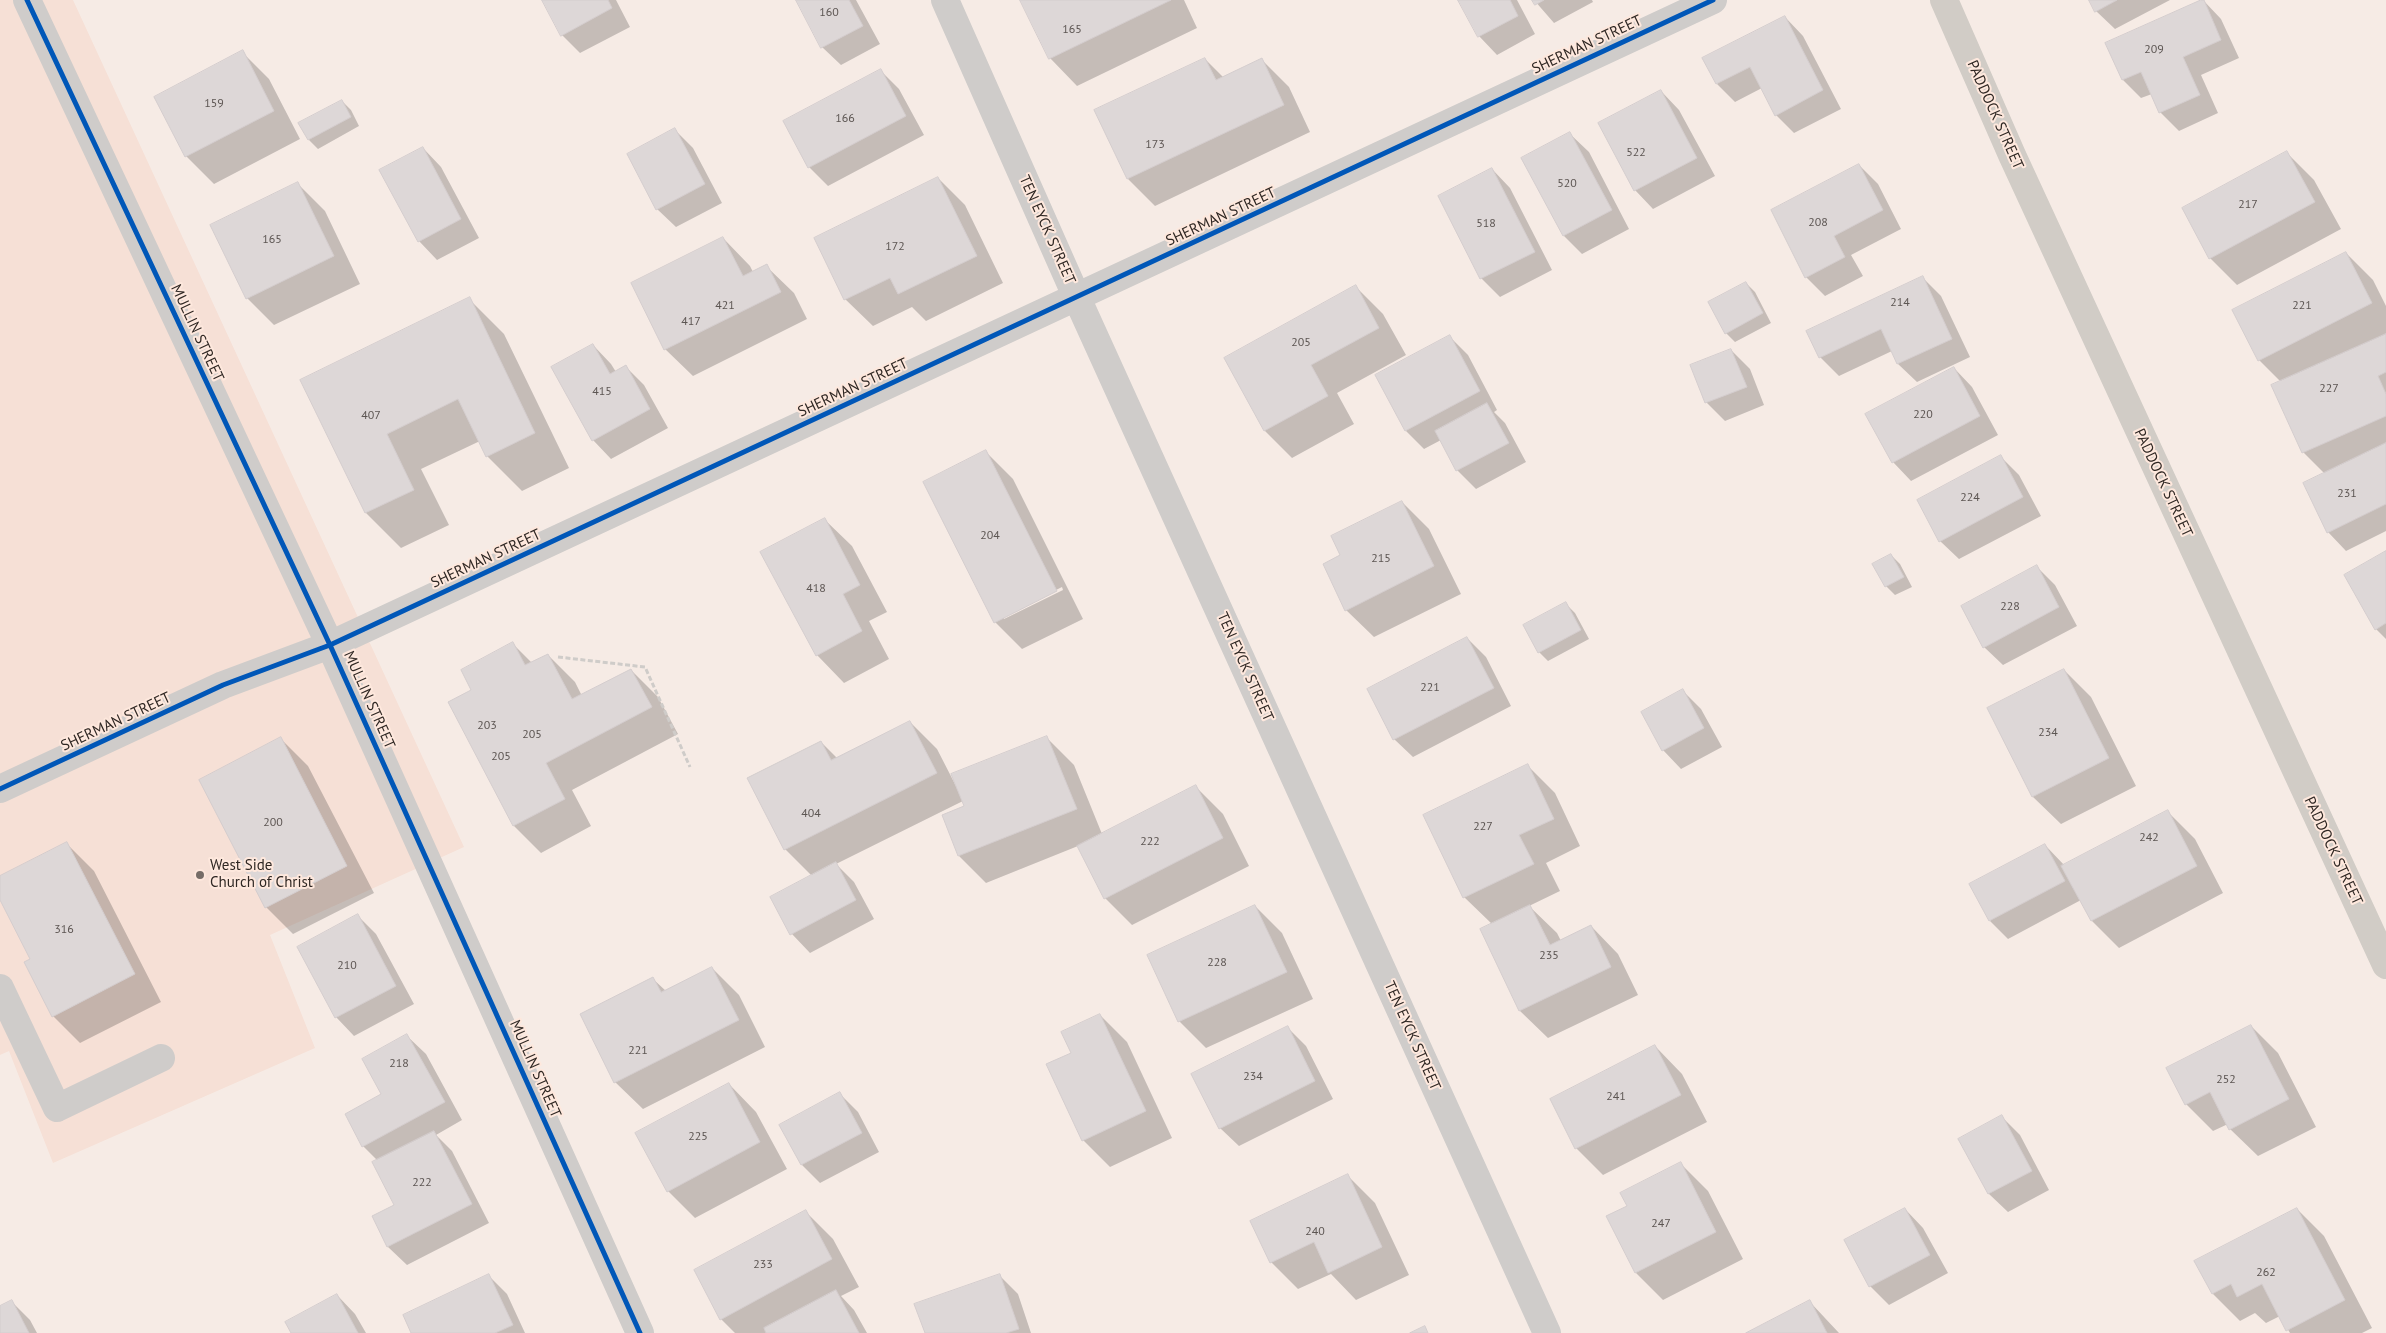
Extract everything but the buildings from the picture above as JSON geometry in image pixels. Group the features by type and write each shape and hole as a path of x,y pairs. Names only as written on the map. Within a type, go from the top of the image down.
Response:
{"main road":[{"name":"PADDOCK STREET","path":"1944,0 2016,164 2386,964"}],"street":[{"name":"MULLIN STREET","path":"27,0 330,645 640,1333"},
{"name":"TEN EYCK STREET","path":"945,0 1077,298 1548,1333"},
{"name":"SHERMAN STREET","path":"0,790 223,686 330,645 1714,0"},
{"path":"0,988 57,1108 160,1058"}],"path":[{"path":"558,657 645,667 690,767"}],"shaded area":[{"path":"0,0 73,0 464,847 270,935 315,1048 53,1163 9,1051 0,1055"}],"cycle path":[{"path":"27,0 330,645 640,1333"},
{"path":"0,789 223,685 330,645 1713,0"}],"place":[{"name":"West Side Church of Christ","path":"200,875"}]}
